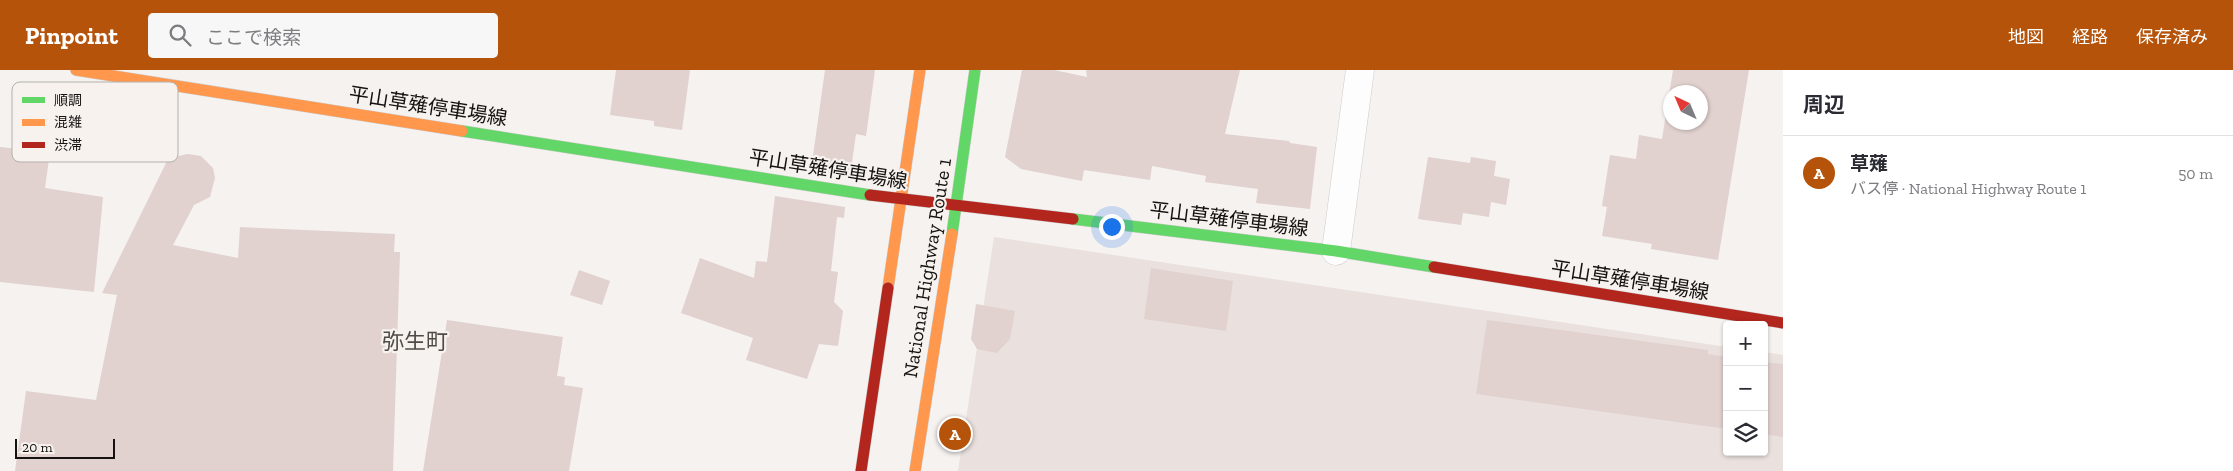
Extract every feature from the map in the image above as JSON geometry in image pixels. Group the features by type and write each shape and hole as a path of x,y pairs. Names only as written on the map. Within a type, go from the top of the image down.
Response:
{"main road":[{"name":"平山草薙停車場線","path":"76,70 152,82"},
{"name":"National Highway Route 1","path":"861,471 920,70"},
{"name":"National Highway Route 1","path":"915,471 957,204 975,70"},
{"name":"平山草薙停車場線","path":"178,86 902,200 957,204 1336,251 1783,323"}],"street":[{"path":"1336,251 1360,70"}],"shaded area":[{"path":"994,237 1723,346 1723,456 1768,456 1768,353 1783,355 1783,471 958,471"}],"building":[{"path":"616,70 690,70 682,130 654,126 654,121 610,115"},
{"path":"825,70 875,70 866,136 856,134 850,176 811,170"},
{"path":"1022,70 1054,70 1087,77 1086,70 1240,70 1225,134 1289,141 1290,143 1317,147 1310,209 1256,203 1258,189 1205,182 1206,176 1152,166 1150,180 1084,170 1082,181 1021,169 1005,157"},
{"path":"1673,70 1749,70 1718,260 1651,249 1652,244 1602,236 1607,207 1602,206 1610,155 1636,159 1639,135 1662,139 1663,130 1708,130 1708,85 1671,85"},
{"path":"0,147 12,148 12,162 49,162 45,188 103,197 94,292 0,282"},
{"path":"188,154 201,156 213,168 215,178 210,197 194,205 173,245 238,258 240,227 395,234 394,252 400,252 393,471 15,471 26,391 96,400 117,295 102,293 167,162 178,162 178,156"},
{"path":"1428,157 1470,163 1471,157 1496,161 1494,176 1510,179 1506,205 1491,202 1489,217 1463,213 1461,225 1418,219"},
{"path":"775,196 845,207 844,218 837,217 831,271 838,272 834,302 843,311 838,346 819,344 807,379 746,360 753,338 681,313 700,258 754,278 756,261 767,262"},
{"path":"1151,268 1233,281 1226,331 1144,319"},
{"path":"579,270 610,281 602,305 570,295"},
{"path":"976,304 1015,311 1010,339 997,353 977,349 971,339"},
{"path":"447,320 563,337 557,376 565,377 564,385 583,388 569,471 423,471"},
{"path":"1487,320 1708,350 1708,354 1723,356 1723,428 1476,394"},
{"path":"1768,362 1783,364 1783,437 1768,435"}],"traffic: fast":[{"path":"952,234 975,70"},
{"path":"462,131 870,195"},
{"path":"1073,219 1336,251 1434,267"}],"traffic: slow":[{"path":"76,70 152,82"},
{"path":"888,288 920,70"},
{"path":"178,86 462,131"},
{"path":"915,471 952,234"}],"traffic: jam":[{"path":"870,195 1073,219"},
{"path":"1434,267 1783,323"},
{"path":"861,471 888,288"}],"place":[{"name":"草薙","path":"955,434"}],"district":[{"name":"弥生町","path":"415,341"}]}
